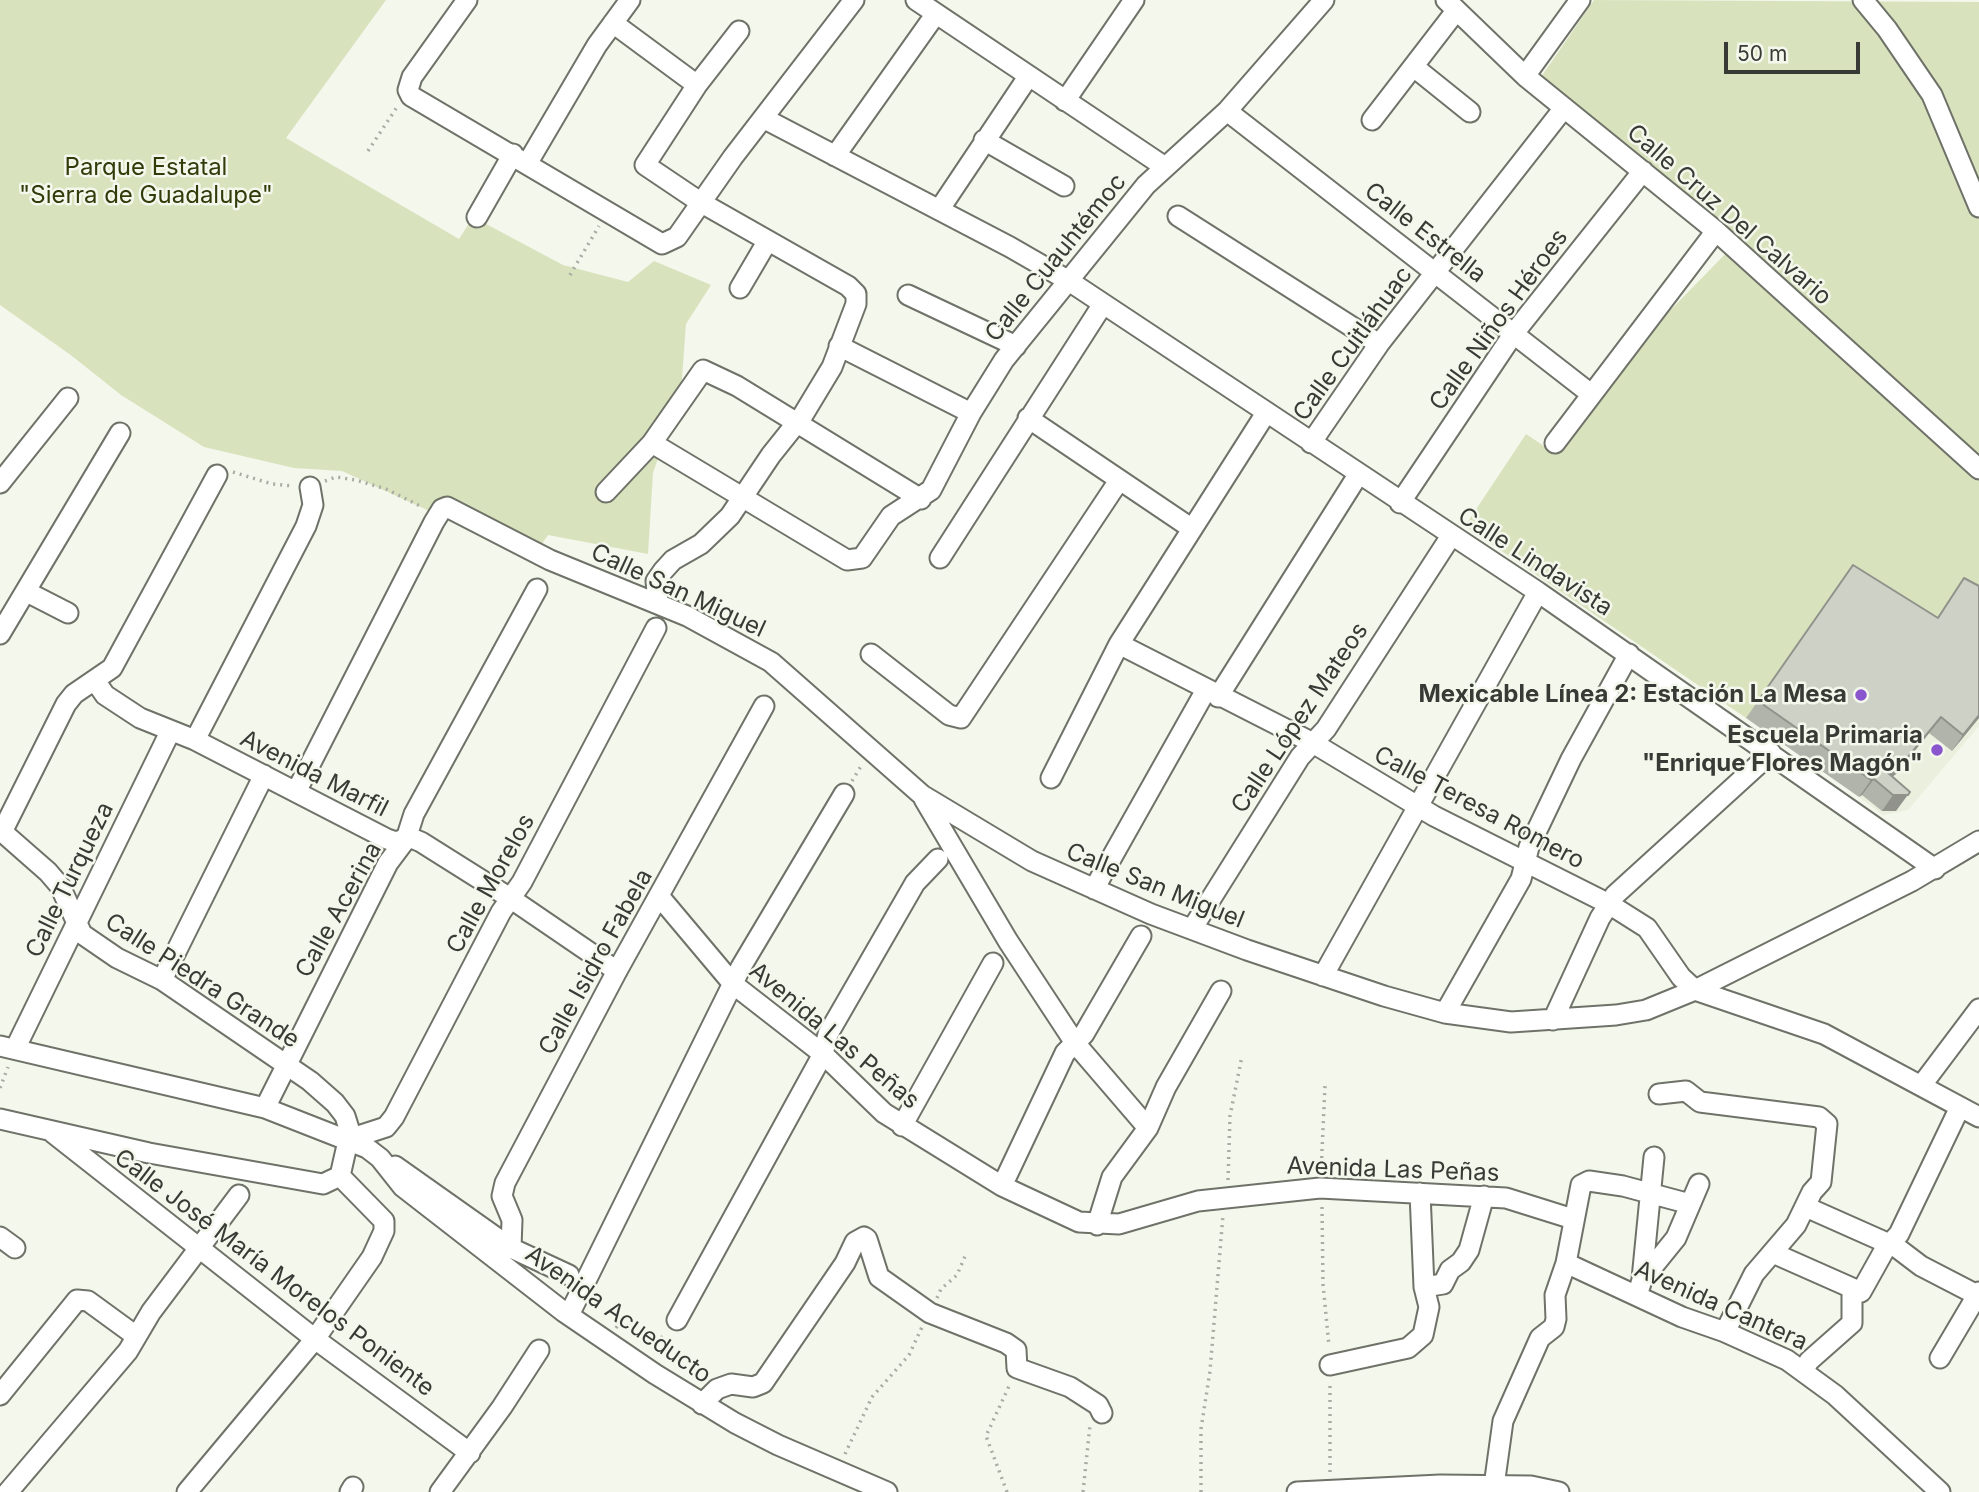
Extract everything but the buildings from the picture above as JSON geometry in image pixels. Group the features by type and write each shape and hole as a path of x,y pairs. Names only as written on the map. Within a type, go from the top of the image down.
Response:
{"street":[{"path":"467,0 412,77 408,90 417,100 654,240 669,244 763,118 843,4"},
{"path":"477,217 630,0"},
{"path":"916,0 1165,167"},
{"path":"1065,101 1134,0"},
{"name":"Calle Cuauhtémoc","path":"743,496 852,561 862,558 891,516 920,499 938,480 971,413 1016,346 1146,185 1227,111 1324,0"},
{"path":"1525,76 1580,0"},
{"path":"1863,0 1887,29 1931,95 1979,207"},
{"path":"1372,121 1413,67 1451,6"},
{"name":"Calle Cruz Del Calvario","path":"1451,6 1525,76 1716,231 1979,469"},
{"path":"835,156 935,15"},
{"path":"613,23 697,85"},
{"path":"657,603 656,581 663,571 718,530 797,422 832,367 856,304 856,294 848,286 766,242 645,165 697,85 739,31"},
{"path":"1413,67 1470,112"},
{"path":"939,210 1028,77"},
{"name":"Calle Cuitláhuac","path":"1311,443 1379,344 1564,108"},
{"name":"Calle Estrella","path":"1227,111 1591,394"},
{"name":"Calle Lindavista","path":"763,118 1069,281 1538,592 1935,869"},
{"path":"984,140 1064,186"},
{"name":"Calle Niños Héroes","path":"1400,503 1514,333 1643,171"},
{"path":"1178,216 1379,344"},
{"path":"1555,443 1716,231"},
{"path":"740,288 766,242"},
{"path":"908,295 1016,346"},
{"path":"940,558 1103,304"},
{"path":"839,346 971,413"},
{"path":"607,492 652,443 702,370 797,422 920,499"},
{"path":"0,483 68,398"},
{"path":"1051,778 1119,644 1266,413"},
{"path":"1028,418 1118,482 1191,528"},
{"path":"0,634 120,433"},
{"path":"652,443 679,462 743,496"},
{"path":"1,831 66,704 74,694 96,682 112,668 217,475"},
{"path":"1094,889 1212,693 1358,475"},
{"path":"871,654 958,720 1118,482"},
{"path":"195,740 306,526 313,505 312,485"},
{"name":"Calle San Miguel","path":"442,509 451,508 550,560 657,603 771,662 922,795 1012,850 1094,889 1192,929 1323,976 1446,1013 1511,1022 1616,1015 1646,1010 1695,990 1935,869 1979,841"},
{"path":"296,792 442,509"},
{"name":"Calle López Mateos","path":"1192,929 1300,757 1326,729 1451,536"},
{"name":"Calle Acerina","path":"265,1108 285,1063 388,863 406,839 414,814 537,589"},
{"path":"27,592 68,613"},
{"path":"1323,976 1538,592"},
{"name":"Calle Morelos","path":"349,1139 386,1127 394,1117 510,898 522,883 656,628"},
{"name":"Calle Teresa Romero","path":"1119,644 1312,743 1417,807 1609,904 1647,928 1681,977 1695,990"},
{"path":"1446,1013 1521,879 1529,847 1571,759 1629,654"},
{"name":"Avenida Marfil","path":"96,682 115,702 170,732 195,740 387,839 396,842 406,839 421,842 510,898 617,971"},
{"name":"Calle Isidro Fabela","path":"512,1248 512,1220 502,1196 505,1183 617,971 764,706"},
{"name":"Calle Turqueza","path":"7,1048 75,922 170,732"},
{"path":"1553,1020 1609,904 1771,753"},
{"path":"162,980 264,775"},
{"path":"569,1315 733,984 844,794"},
{"path":"922,795 1008,941 1075,1043 1148,1128"},
{"name":"Calle Piedra Grande","path":"1,831 60,886 82,934 107,952 162,980 285,1063 335,1103 350,1127 349,1139"},
{"path":"677,1320 823,1054 824,1041 915,883 938,859"},
{"name":"Avenida Las Peñas","path":"659,896 733,984 823,1054 884,1113 1002,1186 1063,1216 1097,1225 1119,1224 1179,1205 1227,1197 1320,1188 1516,1199 1573,1219"},
{"path":"1002,1186 1065,1053 1084,1034 1141,936"},
{"path":"902,1126 993,962"},
{"path":"1695,990 1824,1034 1979,1116"},
{"path":"1097,1225 1112,1177 1148,1128 1166,1087 1221,991"},
{"path":"1921,1086 1979,1009"},
{"name":"Avenida Acueducto","path":"7,1048 265,1108 349,1139 380,1158 402,1187 569,1315 702,1404 778,1445 887,1492"},
{"path":"1659,1094 1686,1091 1700,1102 1825,1121 1821,1182 1773,1253 1754,1274 1725,1332"},
{"path":"1773,1253 1852,1290 1863,1290 1890,1244 1899,1234 1960,1107"},
{"path":"0,1119 149,1153 314,1183 331,1182 340,1176 349,1139"},
{"name":"Calle José María Morelos Poniente","path":"49,1130 315,1339 470,1453"},
{"path":"1640,1288 1654,1157"},
{"path":"380,1158 512,1248 569,1275"},
{"path":"187,1492 315,1339 372,1257 384,1231 379,1214 340,1176"},
{"path":"1494,1486 1503,1421 1540,1338 1554,1327 1555,1295 1566,1263 1578,1191 1584,1182 1614,1184 1690,1204"},
{"path":"1640,1288 1676,1238 1699,1184"},
{"path":"1330,1365 1413,1346 1423,1335 1429,1319 1424,1287 1420,1193"},
{"path":"8,1492 128,1351 136,1336 239,1195"},
{"path":"1424,1287 1443,1284 1450,1270 1461,1262 1469,1250 1484,1196"},
{"path":"1806,1207 1890,1244 1921,1266 1978,1295 1940,1359"},
{"path":"702,1404 717,1389 731,1384 753,1387 772,1375 845,1263 855,1241 864,1237 867,1239 879,1277 930,1312 1006,1343 1016,1350 1017,1368 1070,1387 1098,1405 1102,1413"},
{"name":"Avenida Cantera","path":"1566,1263 1640,1288 1804,1370 1940,1492"},
{"path":"1804,1370 1809,1361 1852,1323 1852,1290"},
{"path":"0,1395 76,1300 88,1301 136,1336"},
{"path":"440,1492 470,1453 538,1350"},
{"path":"1297,1492 1358,1487 1494,1486 1531,1486 1559,1492"}],"path":[{"path":"368,151 408,90"},
{"path":"570,275 607,212"},
{"path":"217,475 228,471 272,484 312,485 336,477 356,480 405,497 435,517 442,509"},
{"path":"844,794 862,765 875,752"},
{"path":"0,1088 7,1048"},
{"path":"1201,1492 1201,1429 1210,1371 1223,1215 1227,1197 1230,1116 1242,1056"},
{"path":"1323,1228 1320,1188 1325,1086"},
{"path":"836,1472 873,1398 909,1355 941,1289 957,1275 966,1254"},
{"path":"607,1341 619,1324 630,1324 668,1340 676,1335 677,1320"},
{"path":"1007,1492 986,1436 1017,1368"},
{"path":"1083,1492 1087,1435 1091,1424 1102,1413"}],"shaded area":[{"name":"Escuela Primaria \"Enrique Flores Magón\"","path":"1979,672 1979,726 1908,810 1883,815 1859,797 1896,774"}],"green space":[{"name":"Parque Estatal \"Sierra de Guadalupe\"","path":"0,0 386,0 286,138 459,239 473,217 563,265 628,282 654,261 711,285 686,324 681,392 653,473 648,554 548,535 542,544 507,527 436,514 342,471 294,468 204,447 121,395 0,305"},
{"path":"1594,0 1979,2 1979,610 1746,718 1465,526 1526,434 1550,450 1652,329 1736,243 1539,80"}],"place":[{"name":"Mexicable Línea 2: Estación La Mesa","path":"1861,695"},
{"name":"Escuela Primaria \"Enrique Flores Magón\"","path":"1937,750"}]}
